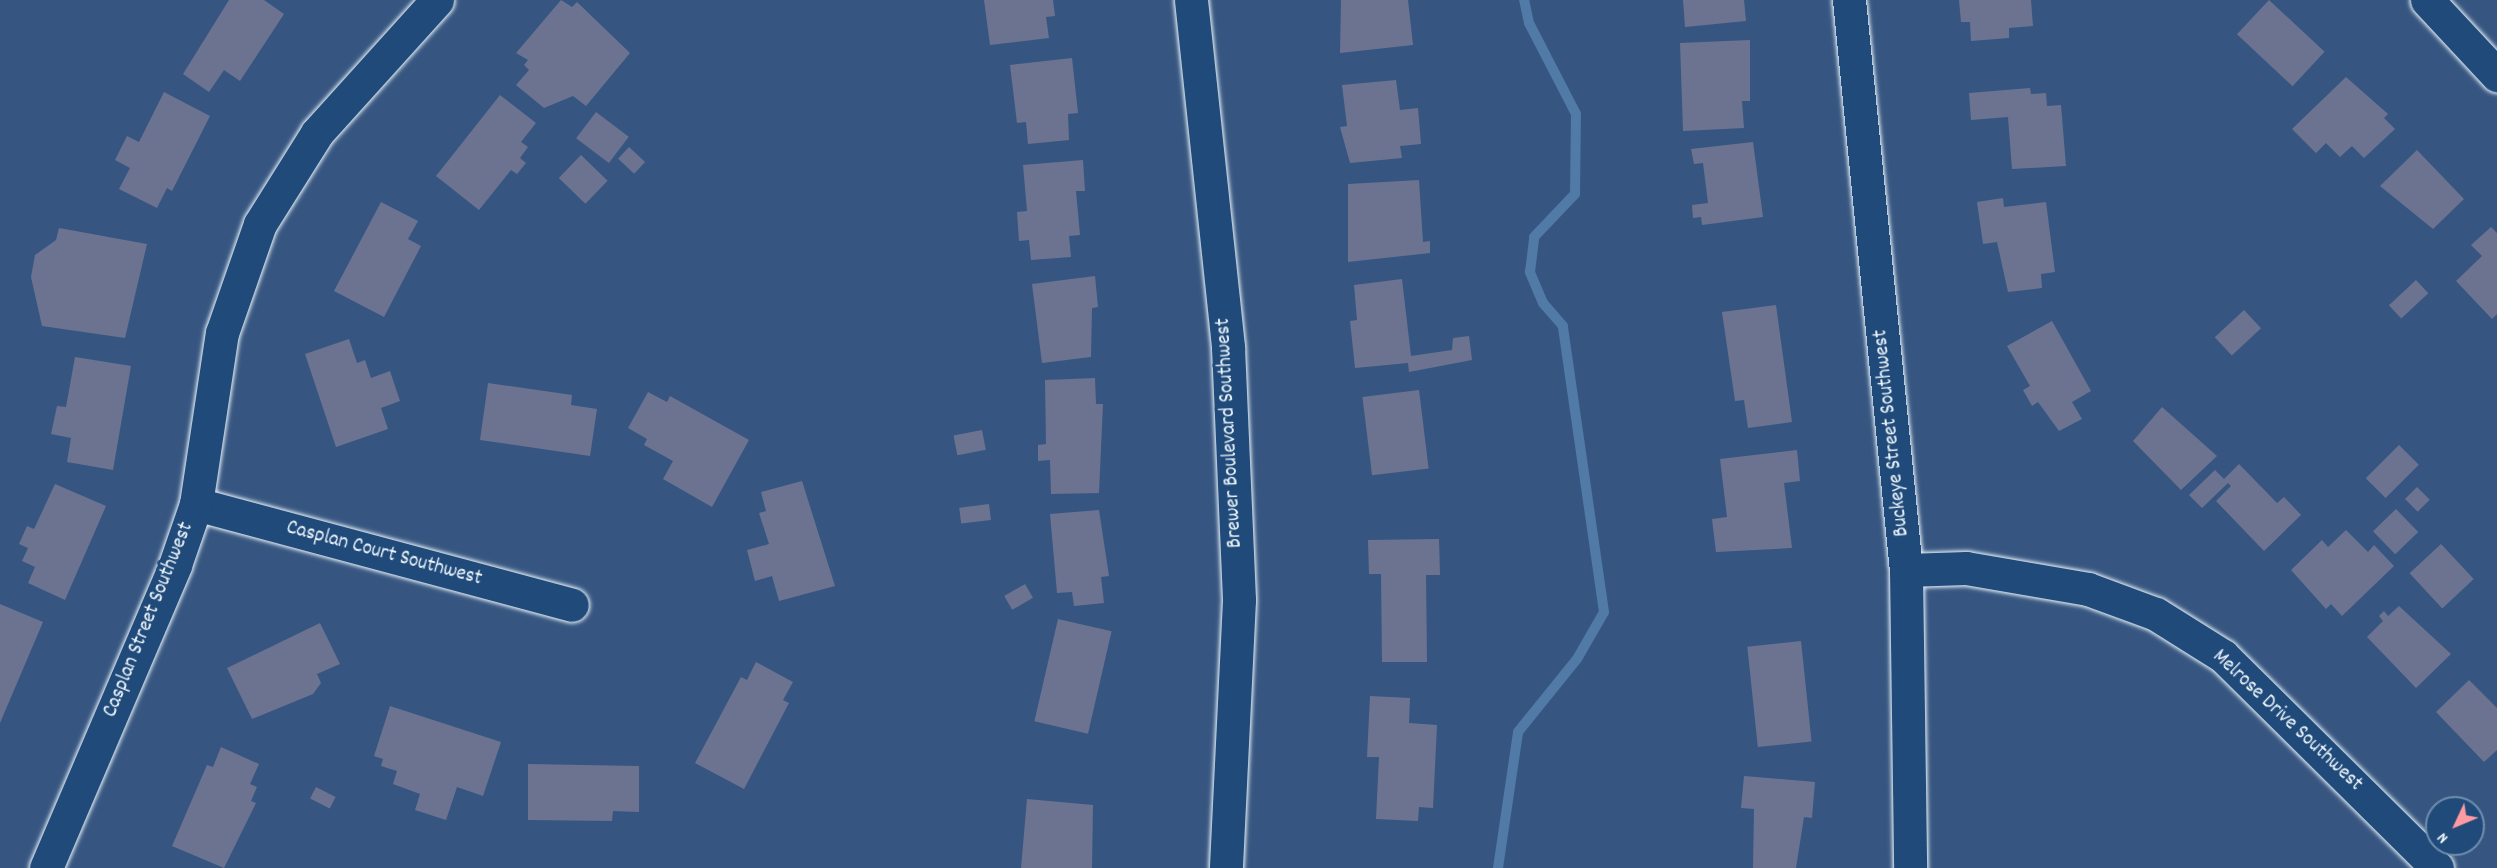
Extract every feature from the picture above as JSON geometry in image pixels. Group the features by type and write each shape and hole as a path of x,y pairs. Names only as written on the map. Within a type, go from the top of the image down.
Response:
{"street":[{"name":"Casplan Street Southwest","path":"46,868 176,565 196,504 222,333 260,224 317,133 437,0"},
{"name":"Brewer Boulevard Southwest","path":"1191,0 1228,347 1239,588 1226,868"},
{"name":"Buckeye Street Southwest","path":"1849,0 1906,570 1910,868"},
{"path":"2427,0 2497,75"},
{"name":"Casplan Court Southwest","path":"196,504 572,605"},
{"name":"Melrose Drive Southwest","path":"1906,570 1966,568 2088,589 2156,614 2223,656 2431,866"}],"building":[{"path":"229,0 264,0 284,14 240,81 224,70 209,92 183,74"},
{"path":"561,0 572,7 577,2 630,53 586,106 573,96 544,108 516,85 529,70 524,65 528,60 516,53"},
{"path":"984,0 1053,0 1055,16 1046,17 1049,38 990,45"},
{"path":"1341,0 1408,0 1413,45 1340,53"},
{"path":"1683,0 1744,0 1746,21 1685,27"},
{"path":"1959,0 2031,0 2033,26 2009,28 2009,38 1971,41 1970,22 1961,22"},
{"path":"2269,0 2325,52 2293,86 2237,34"},
{"path":"1750,40 1750,101 1742,101 1744,128 1683,131 1680,43"},
{"path":"1072,58 1078,113 1068,114 1069,140 1028,144 1026,122 1017,123 1010,65"},
{"path":"2346,77 2388,114 2384,118 2395,129 2364,158 2352,146 2340,157 2326,143 2316,153 2292,129"},
{"path":"1396,80 1400,110 1418,108 1421,144 1400,146 1402,158 1350,163 1340,127 1347,126 1342,85"},
{"path":"2030,88 2031,94 2046,93 2047,106 2061,105 2066,166 2012,169 2008,117 1971,120 1969,93"},
{"path":"164,92 210,116 172,191 167,188 157,208 119,189 130,168 115,160 127,136 139,142"},
{"path":"500,95 536,123 521,142 528,147 520,158 526,163 517,174 511,170 479,210 436,176"},
{"path":"596,112 629,137 609,163 576,138"},
{"path":"1753,142 1763,217 1702,225 1701,217 1693,218 1692,205 1708,203 1703,163 1694,164 1691,149"},
{"path":"629,147 645,162 634,174 618,159"},
{"path":"2417,150 2464,199 2433,229 2380,186"},
{"path":"581,155 608,181 585,204 559,178"},
{"path":"1083,160 1085,191 1076,191 1080,235 1069,236 1071,257 1031,260 1029,240 1019,241 1017,212 1027,211 1023,165"},
{"path":"1419,180 1423,242 1430,241 1430,253 1348,262 1348,184"},
{"path":"2003,198 2004,207 2046,202 2055,272 2041,274 2042,288 2008,292 1997,242 1983,244 1977,202"},
{"path":"381,202 418,221 408,239 421,246 384,317 334,291"},
{"path":"2491,227 2497,233 2497,314 2492,319 2456,281 2482,256 2471,245"},
{"path":"59,228 147,244 125,338 42,326 31,277 35,255 56,240"},
{"path":"1095,276 1098,307 1092,308 1091,357 1042,363 1032,284"},
{"path":"1402,279 1411,356 1452,350 1453,338 1469,336 1472,360 1409,372 1408,363 1355,368 1350,321 1357,320 1354,285"},
{"path":"2416,280 2428,293 2401,318 2389,305"},
{"path":"1776,305 1792,422 1748,428 1744,400 1735,401 1722,312"},
{"path":"2244,310 2261,328 2232,356 2215,337"},
{"path":"2052,321 2091,391 2072,402 2082,419 2059,431 2038,402 2032,406 2023,390 2030,386 2007,346"},
{"path":"349,339 357,363 365,360 371,378 390,371 400,401 381,408 388,429 336,447 305,354"},
{"path":"75,357 131,366 113,470 67,462 71,438 51,434 57,406 66,407"},
{"path":"1095,378 1096,404 1103,404 1099,493 1051,494 1050,460 1038,461 1038,445 1046,444 1045,380"},
{"path":"488,383 572,395 571,405 597,409 590,456 480,440"},
{"path":"1419,390 1429,468 1372,475 1362,397"},
{"path":"648,392 667,402 670,396 749,440 712,507 663,479 673,461 644,445 647,439 628,428"},
{"path":"2162,407 2217,456 2181,490 2133,441"},
{"path":"982,430 986,450 957,455 954,436"},
{"path":"2399,445 2419,465 2386,498 2366,478"},
{"path":"1797,450 1800,481 1784,483 1792,548 1716,552 1712,519 1727,517 1720,459"},
{"path":"2239,464 2277,503 2284,497 2301,515 2264,551 2216,501 2231,486 2228,483 2202,508 2189,495 2215,470 2224,479"},
{"path":"802,481 835,586 779,601 772,576 755,581 747,550 769,544 759,513 766,511 761,492"},
{"path":"55,484 106,506 65,600 28,583 35,567 22,561 28,548 19,544 27,526 34,529"},
{"path":"2417,487 2430,500 2418,512 2405,499"},
{"path":"989,504 991,520 961,524 959,508"},
{"path":"2396,509 2418,532 2395,554 2373,531"},
{"path":"1099,510 1109,576 1101,577 1104,603 1074,606 1072,592 1057,593 1050,514"},
{"path":"2346,530 2368,552 2374,545 2394,566 2342,616 2331,604 2326,609 2291,570 2322,540 2328,547"},
{"path":"1439,539 1440,575 1426,575 1427,662 1382,662 1381,574 1369,574 1368,540"},
{"path":"2441,544 2474,579 2442,608 2410,573"},
{"path":"1025,584 1033,598 1012,610 1004,596"},
{"path":"0,604 43,622 0,723"},
{"path":"2399,606 2451,654 2416,688 2367,637 2383,621 2379,616 2384,611 2388,616"},
{"path":"1058,619 1112,631 1088,734 1034,721"},
{"path":"320,623 340,664 317,674 321,683 313,694 252,719 227,668"},
{"path":"1801,641 1812,741 1758,747 1747,647"},
{"path":"756,662 793,682 783,700 789,703 744,789 695,763 741,677 747,680"},
{"path":"2469,680 2497,708 2497,750 2484,762 2436,712"},
{"path":"1370,696 1410,698 1409,723 1437,725 1433,808 1419,807 1418,821 1376,819 1379,757 1367,757"},
{"path":"390,706 501,742 483,796 457,787 446,820 415,810 420,794 393,784 397,771 381,766 383,759 374,756"},
{"path":"221,747 259,764 250,784 257,787 251,801 256,803 224,868 172,846 207,765 213,767"},
{"path":"528,764 639,766 639,812 613,811 612,821 528,820"},
{"path":"1744,776 1815,782 1812,818 1804,817 1796,868 1753,868 1754,809 1741,808"},
{"path":"316,787 336,797 330,809 310,799"},
{"path":"1027,799 1093,805 1092,868 1021,868"}],"waterway":[{"path":"1498,868 1518,732 1577,659 1604,612 1563,326 1543,303 1530,272 1534,237 1575,194 1576,114 1529,23 1524,0"}]}
